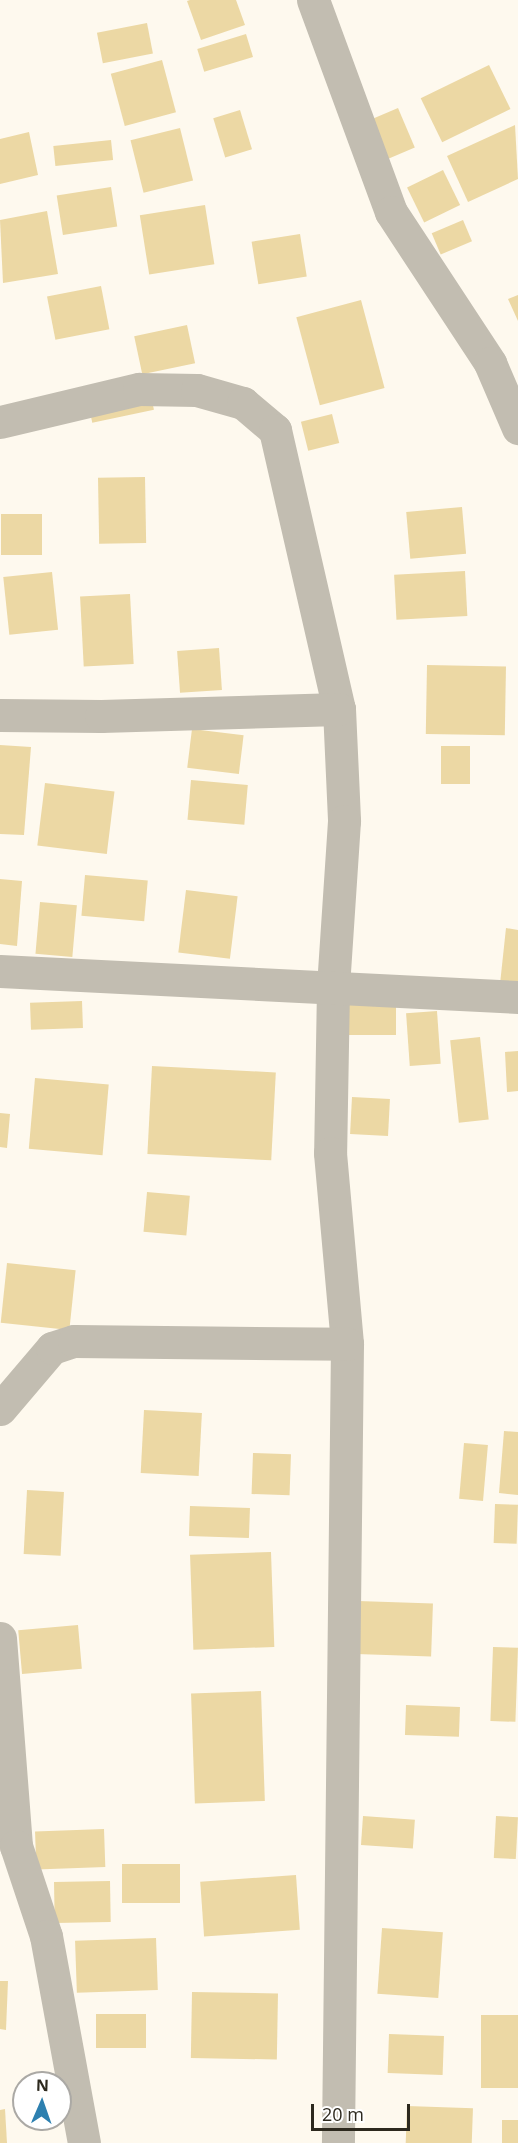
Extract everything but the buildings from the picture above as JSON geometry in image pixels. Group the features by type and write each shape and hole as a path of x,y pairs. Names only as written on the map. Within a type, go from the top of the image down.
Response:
{"street":[{"path":"313,0 392,212 490,363 518,428"},
{"path":"0,422 140,389 197,390 243,404 267,423 275,430 339,709 344,821 333,988 330,1153 347,1344 338,2143"},
{"path":"0,715 100,716 339,709"},
{"path":"0,971 518,997"},
{"path":"0,1409 52,1348 74,1341 347,1344"},
{"path":"0,1638 16,1846 46,1936 84,2143"}]}
